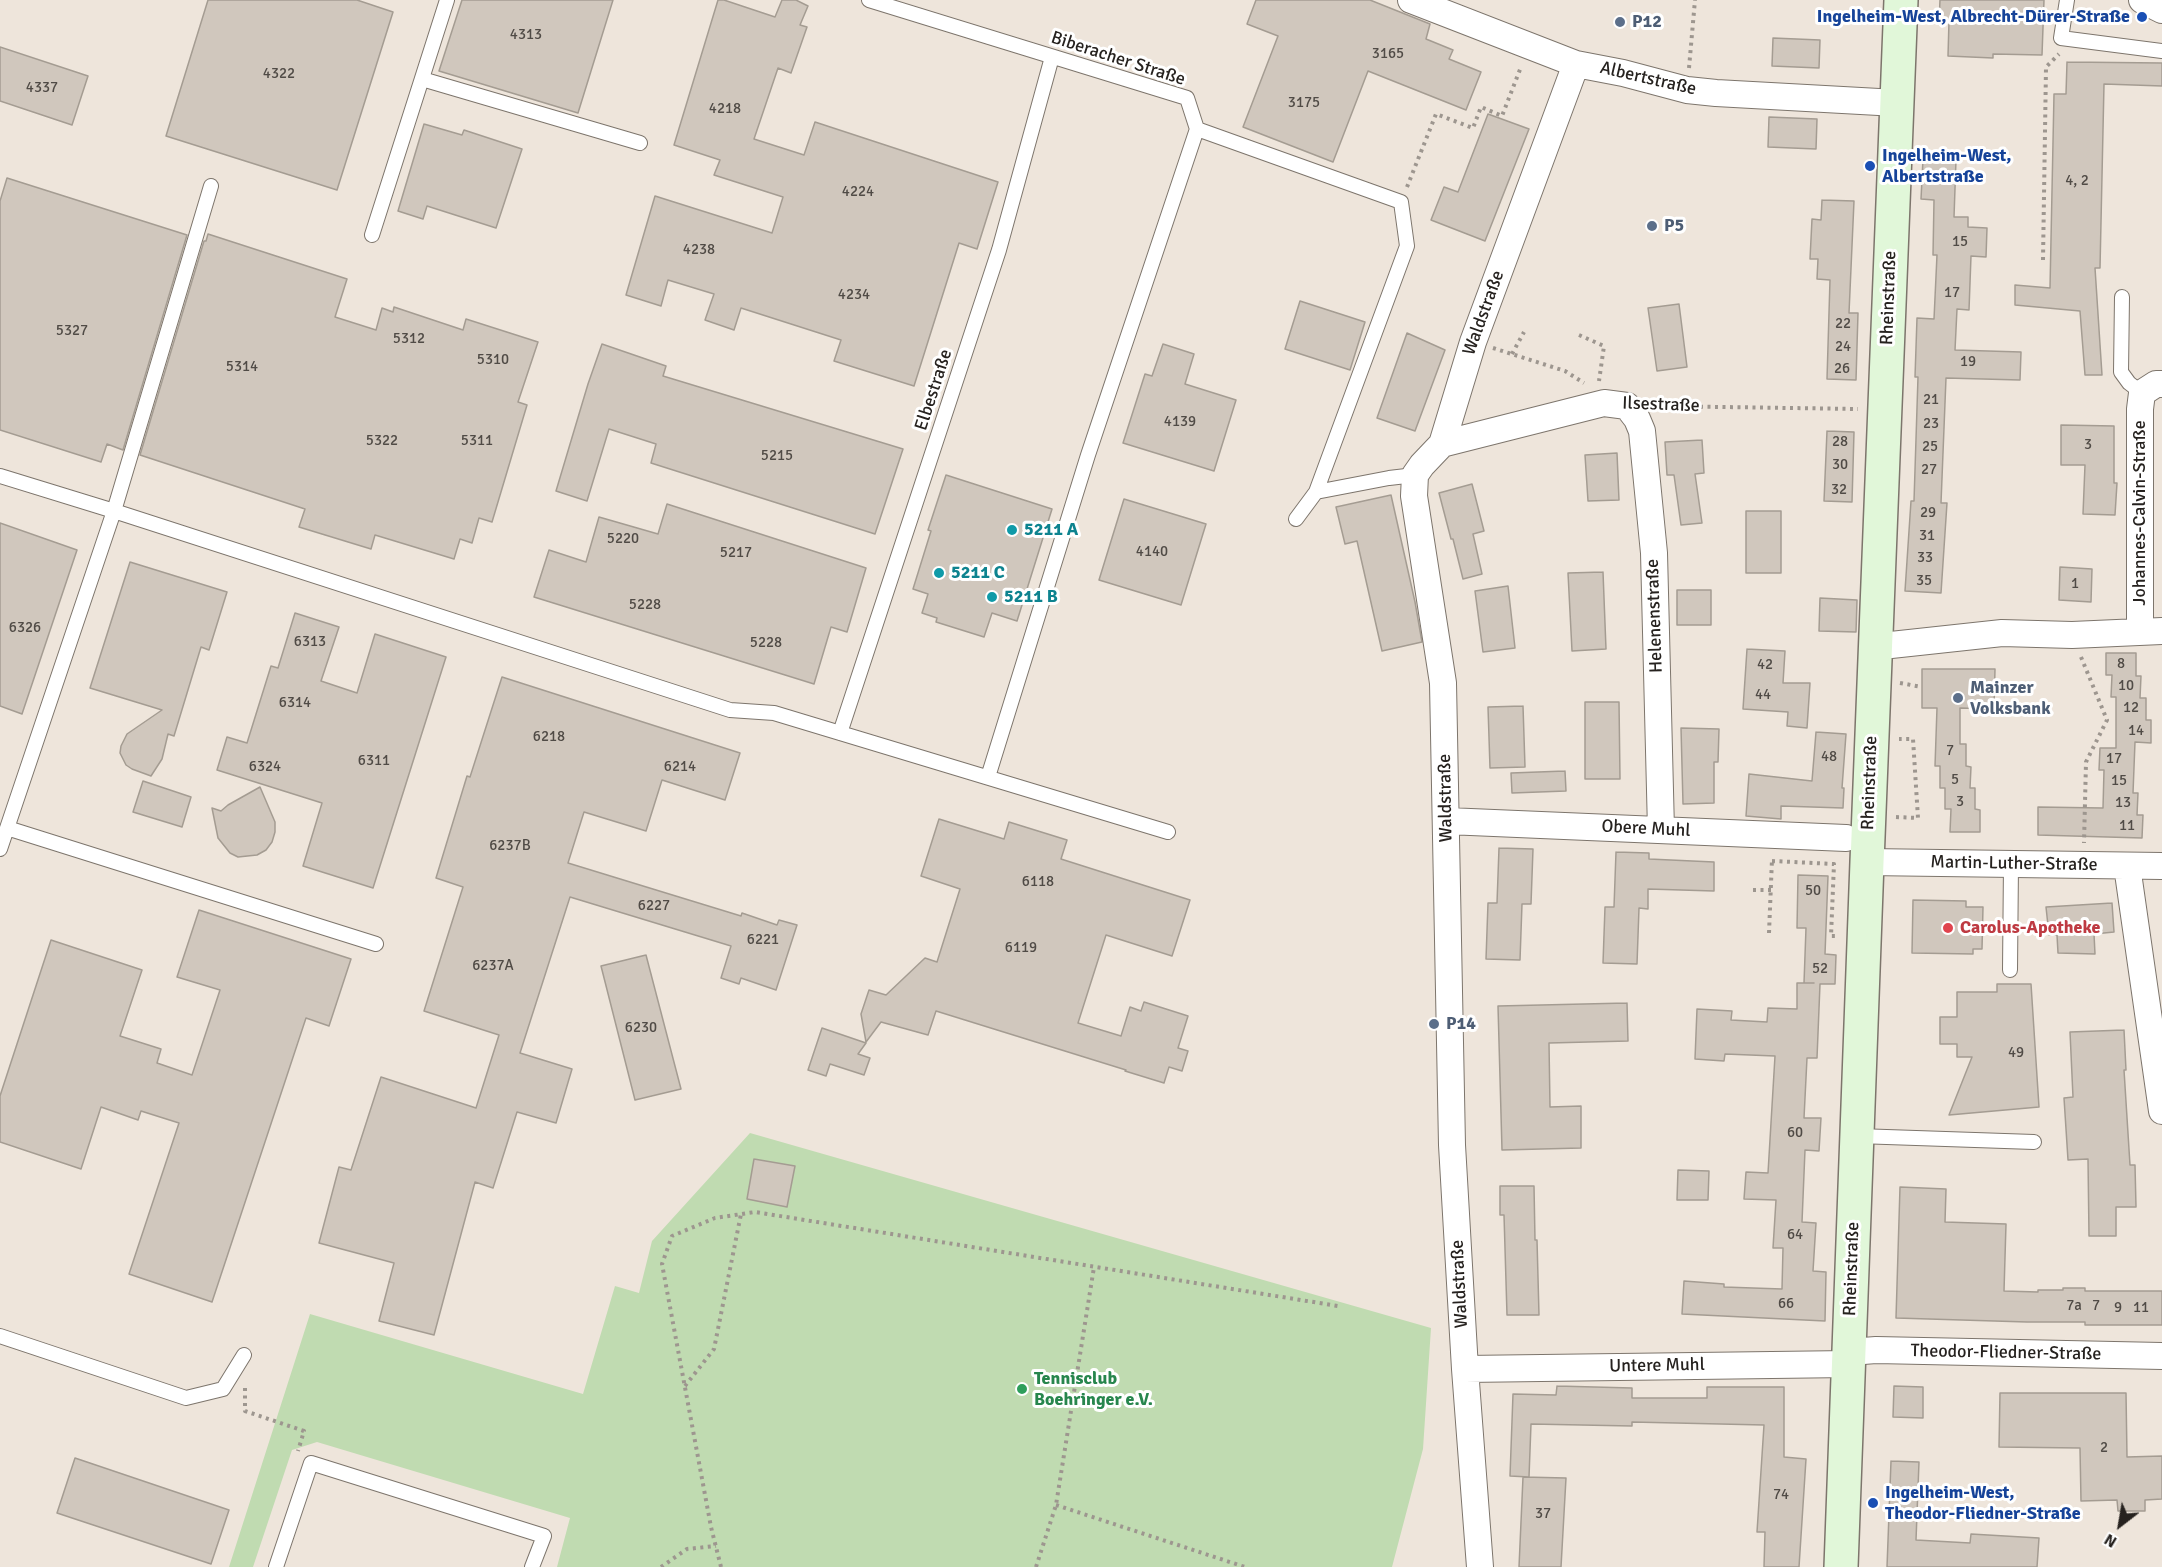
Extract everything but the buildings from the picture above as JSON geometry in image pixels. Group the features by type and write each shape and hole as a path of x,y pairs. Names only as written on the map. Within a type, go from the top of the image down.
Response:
{"main road":[{"name":"Rheinstraße","path":"1841,1567 1857,1136 1856,850 1875,644 1901,0"}],"street":[{"name":"Albertstraße","path":"1411,0 1576,64 1623,73 1687,90 1897,104"},
{"path":"2142,0 2162,10"},
{"name":"Waldstraße","path":"1480,1567 1465,1369 1452,1145 1443,683 1414,496 1415,475 1442,444 1473,342 1576,64"},
{"name":"Johannes-Calvin-Straße","path":"2151,631 2140,409 2152,389"},
{"name":"Ilsestraße","path":"1442,444 1610,400"},
{"name":"Helenenstraße","path":"1610,400 1637,419 1642,431 1654,553 1661,830"},
{"path":"1875,644 1902,644 2002,633 2072,635 2151,631"},
{"name":"Obere Muhl","path":"1446,821 1773,835 1856,850"},
{"name":"Martin-Luther-Straße","path":"1856,850 2011,864 2162,866"},
{"path":"2127,866 2162,1111"},
{"name":"Theodor-Fliedner-Straße","path":"1849,1358 1888,1351 2162,1356"},
{"name":"Untere Muhl","path":"1465,1369 1849,1358"}],"lane":[{"path":"372,235 447,0"},
{"name":"Biberacher Straße","path":"869,0 1187,98 1197,129"},
{"path":"2067,0 2061,38 2162,51"},
{"name":"Elbestraße","path":"840,733 999,250 1052,57"},
{"path":"422,79 640,143"},
{"path":"988,777 1088,456 1197,129 1401,202 1407,246 1316,492 1296,519"},
{"path":"0,849 114,511 211,186"},
{"name":"Johannes-Calvin-Straße","path":"2122,297 2121,372 2129,383 2152,389"},
{"path":"1316,492 1415,475"},
{"path":"0,476 730,710 774,713 1167,832"},
{"path":"7,828 375,944"},
{"path":"2010,970 2011,864"},
{"path":"1857,1136 2034,1142"},
{"path":"0,1336 186,1398 223,1389 243,1354"},
{"path":"276,1567 311,1463 544,1536 532,1567"}],"path":[{"path":"1687,90 1695,0"},
{"path":"2043,260 2046,67 2059,55 2061,38"},
{"path":"1401,202 1436,114 1473,128 1481,108 1502,116 1525,57"},
{"path":"1512,354 1524,332"},
{"path":"1579,335 1604,346 1610,400"},
{"path":"1473,342 1565,371 1610,400"},
{"name":"Ilsestraße","path":"1610,400 1885,411"},
{"path":"2072,635 2107,720 2086,762 2084,865"},
{"path":"1890,682 1922,687"},
{"path":"1895,817 1918,818 1913,739 1899,739"},
{"path":"1769,933 1773,835"},
{"path":"1772,861 1834,864 1831,936"},
{"path":"1753,890 1771,890"},
{"path":"721,1567 662,1264 672,1236 715,1218 755,1212 1338,1306"},
{"path":"685,1387 714,1349 741,1214"},
{"path":"1036,1567 1056,1505 1094,1267"},
{"path":"243,1354 245,1412 304,1431 296,1457 311,1463"},
{"path":"1056,1505 1245,1567"},
{"path":"661,1567 687,1550 716,1546"}],"green space":[{"name":"Tennisclub Boehringer e.V.","path":"750,1133 1431,1328 1423,1449 1392,1567 557,1567 570,1518 317,1442 292,1450 253,1567 229,1567 310,1314 583,1394 615,1286 639,1293 652,1241"}],"place":[{"name":"Ingelheim-West, Albrecht-Dürer-Straße","path":"2142,17"},
{"name":"P12","path":"1620,22"},
{"name":"Ingelheim-West, Albertstraße","path":"1870,166"},
{"name":"P5","path":"1652,226"},
{"name":"5211 A","path":"1012,530"},
{"name":"5211 C","path":"939,573"},
{"name":"5211 B","path":"992,597"},
{"name":"Mainzer Volksbank","path":"1958,698"},
{"name":"Carolus-Apotheke","path":"1948,928"},
{"name":"P14","path":"1434,1024"},
{"name":"Tennisclub Boehringer e.V.","path":"1022,1389"},
{"name":"Ingelheim-West, Theodor-Fliedner-Straße","path":"1873,1503"}]}
